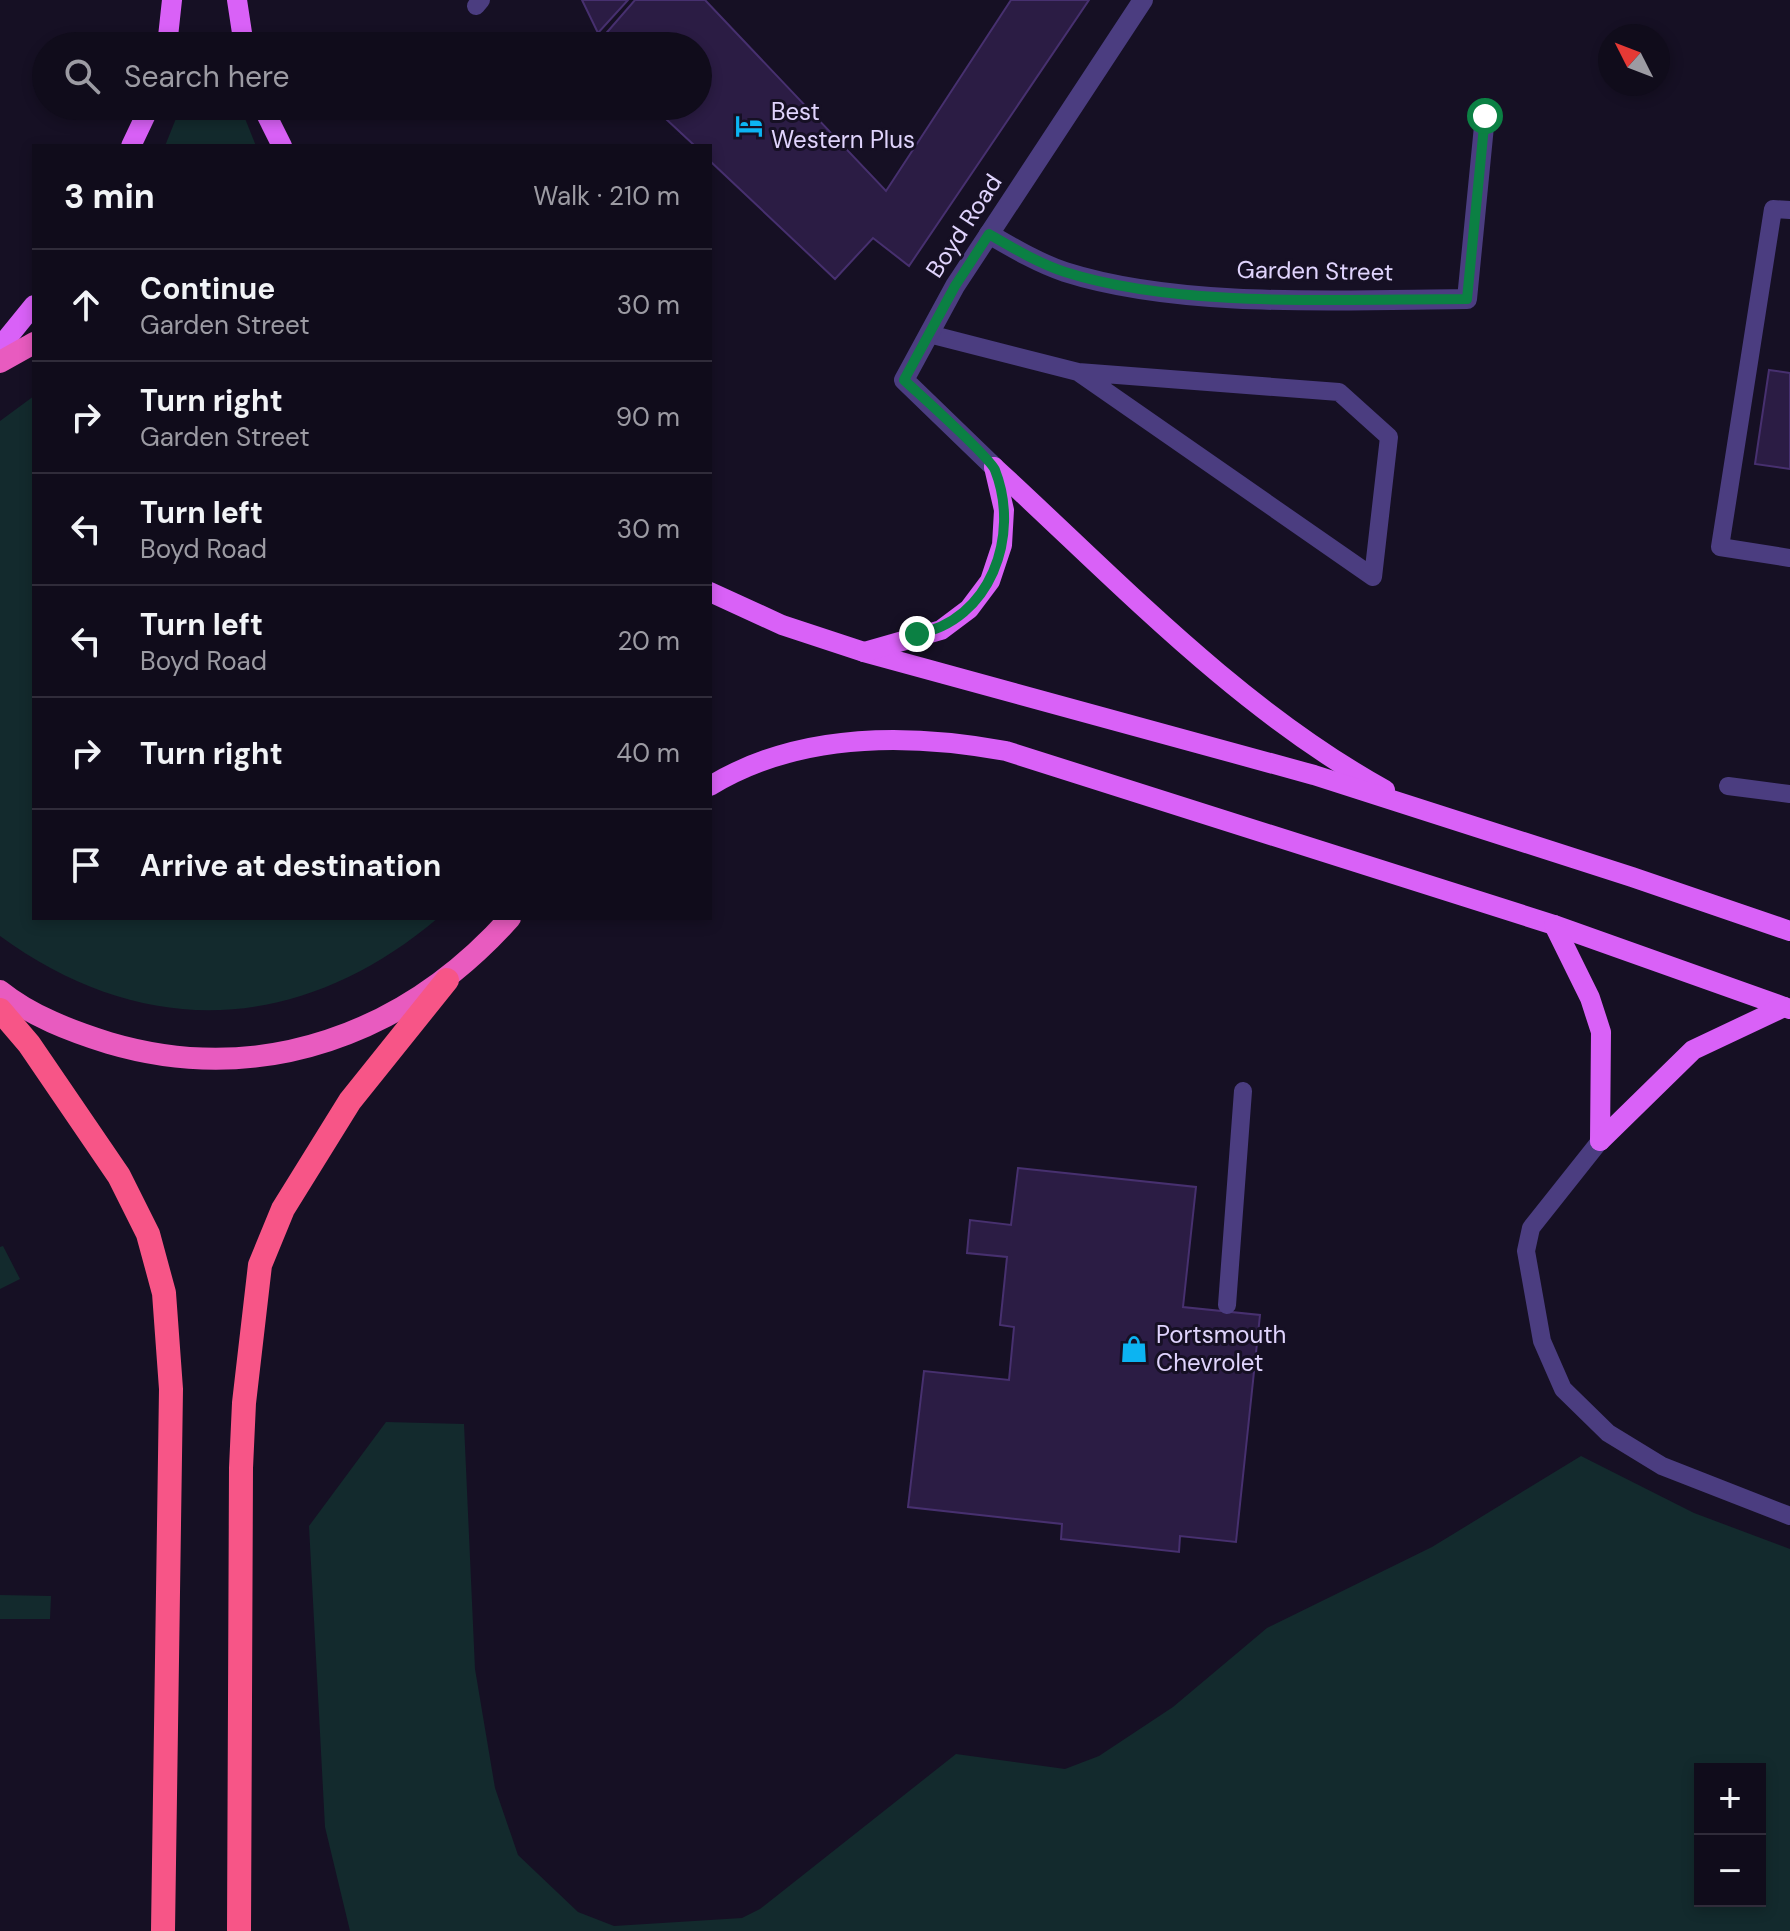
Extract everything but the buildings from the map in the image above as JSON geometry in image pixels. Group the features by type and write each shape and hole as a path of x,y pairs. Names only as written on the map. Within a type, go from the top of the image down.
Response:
{"highway":[{"path":"0,362 32,344"},
{"path":"239,1931 241,1468 244,1403 260,1265 283,1209 350,1101 447,980 508,920"},
{"path":"0,991 46,1019 130,1049 177,1057 225,1058 273,1055 365,1029 447,980"},
{"path":"0,1010 38,1057 119,1176 148,1234 164,1293 171,1389 163,1931"}],"main road":[{"path":"169,32 172,0"},
{"path":"237,0 242,32"},
{"path":"132,144 143,120"},
{"path":"269,120 281,144"},
{"path":"0,347 32,307"},
{"path":"864,652 941,630 969,609 990,581 1002,545 1004,510 994,467"},
{"path":"994,467 1230,683 1332,758 1426,813"},
{"path":"712,593 782,625 864,652 1314,775 1790,931"},
{"path":"712,785 789,753 828,745 892,738 955,741 1006,751 1554,925 1787,1008"},
{"path":"483,948 515,920"},
{"path":"1554,925 1590,998 1601,1032 1600,1141"},
{"path":"1600,1141 1693,1050 1787,1008"}],"street":[{"name":"Boyd Road","path":"994,467 904,380 989,234 1143,0"},
{"name":"Garden Street","path":"989,234 1064,271 1157,291 1265,298 1467,299 1485,116"}],"lane":[{"path":"1790,210 1773,209 1720,547 1790,558"},
{"path":"929,334 1078,372 1339,392 1389,437 1373,577 1078,372"},
{"path":"1728,786 1790,794"},
{"path":"1227,1305 1243,1091"},
{"path":"1600,1141 1531,1228 1526,1251 1542,1341 1563,1389 1608,1433 1662,1466 1790,1516"}],"green space":[{"path":"175,120 246,120 255,144 166,144"},
{"path":"32,397 32,920 435,920 386,956 333,984 278,1002 222,1010 166,1007 110,994 55,970 0,936 0,421"},
{"path":"3,1246 20,1279 0,1289 0,1247"},
{"path":"386,1422 464,1424 475,1669 495,1788 518,1855 578,1912 614,1926 742,1918 760,1909 956,1754 1065,1769 1099,1756 1173,1707 1267,1628 1432,1547 1581,1456 1694,1513 1790,1549 1790,1931 350,1931 325,1827 309,1526"},
{"path":"0,1595 51,1596 50,1619 0,1619"}],"place":[{"name":"Best Western Plus","path":"749,126"},
{"name":"Portsmouth Chevrolet","path":"1134,1349"}],"route":[{"path":"917,634 941,630 969,609 990,581 1002,545 1004,510 994,467 904,380 955,286 989,234 1064,271 1157,291 1265,298 1467,299 1485,116"}]}
